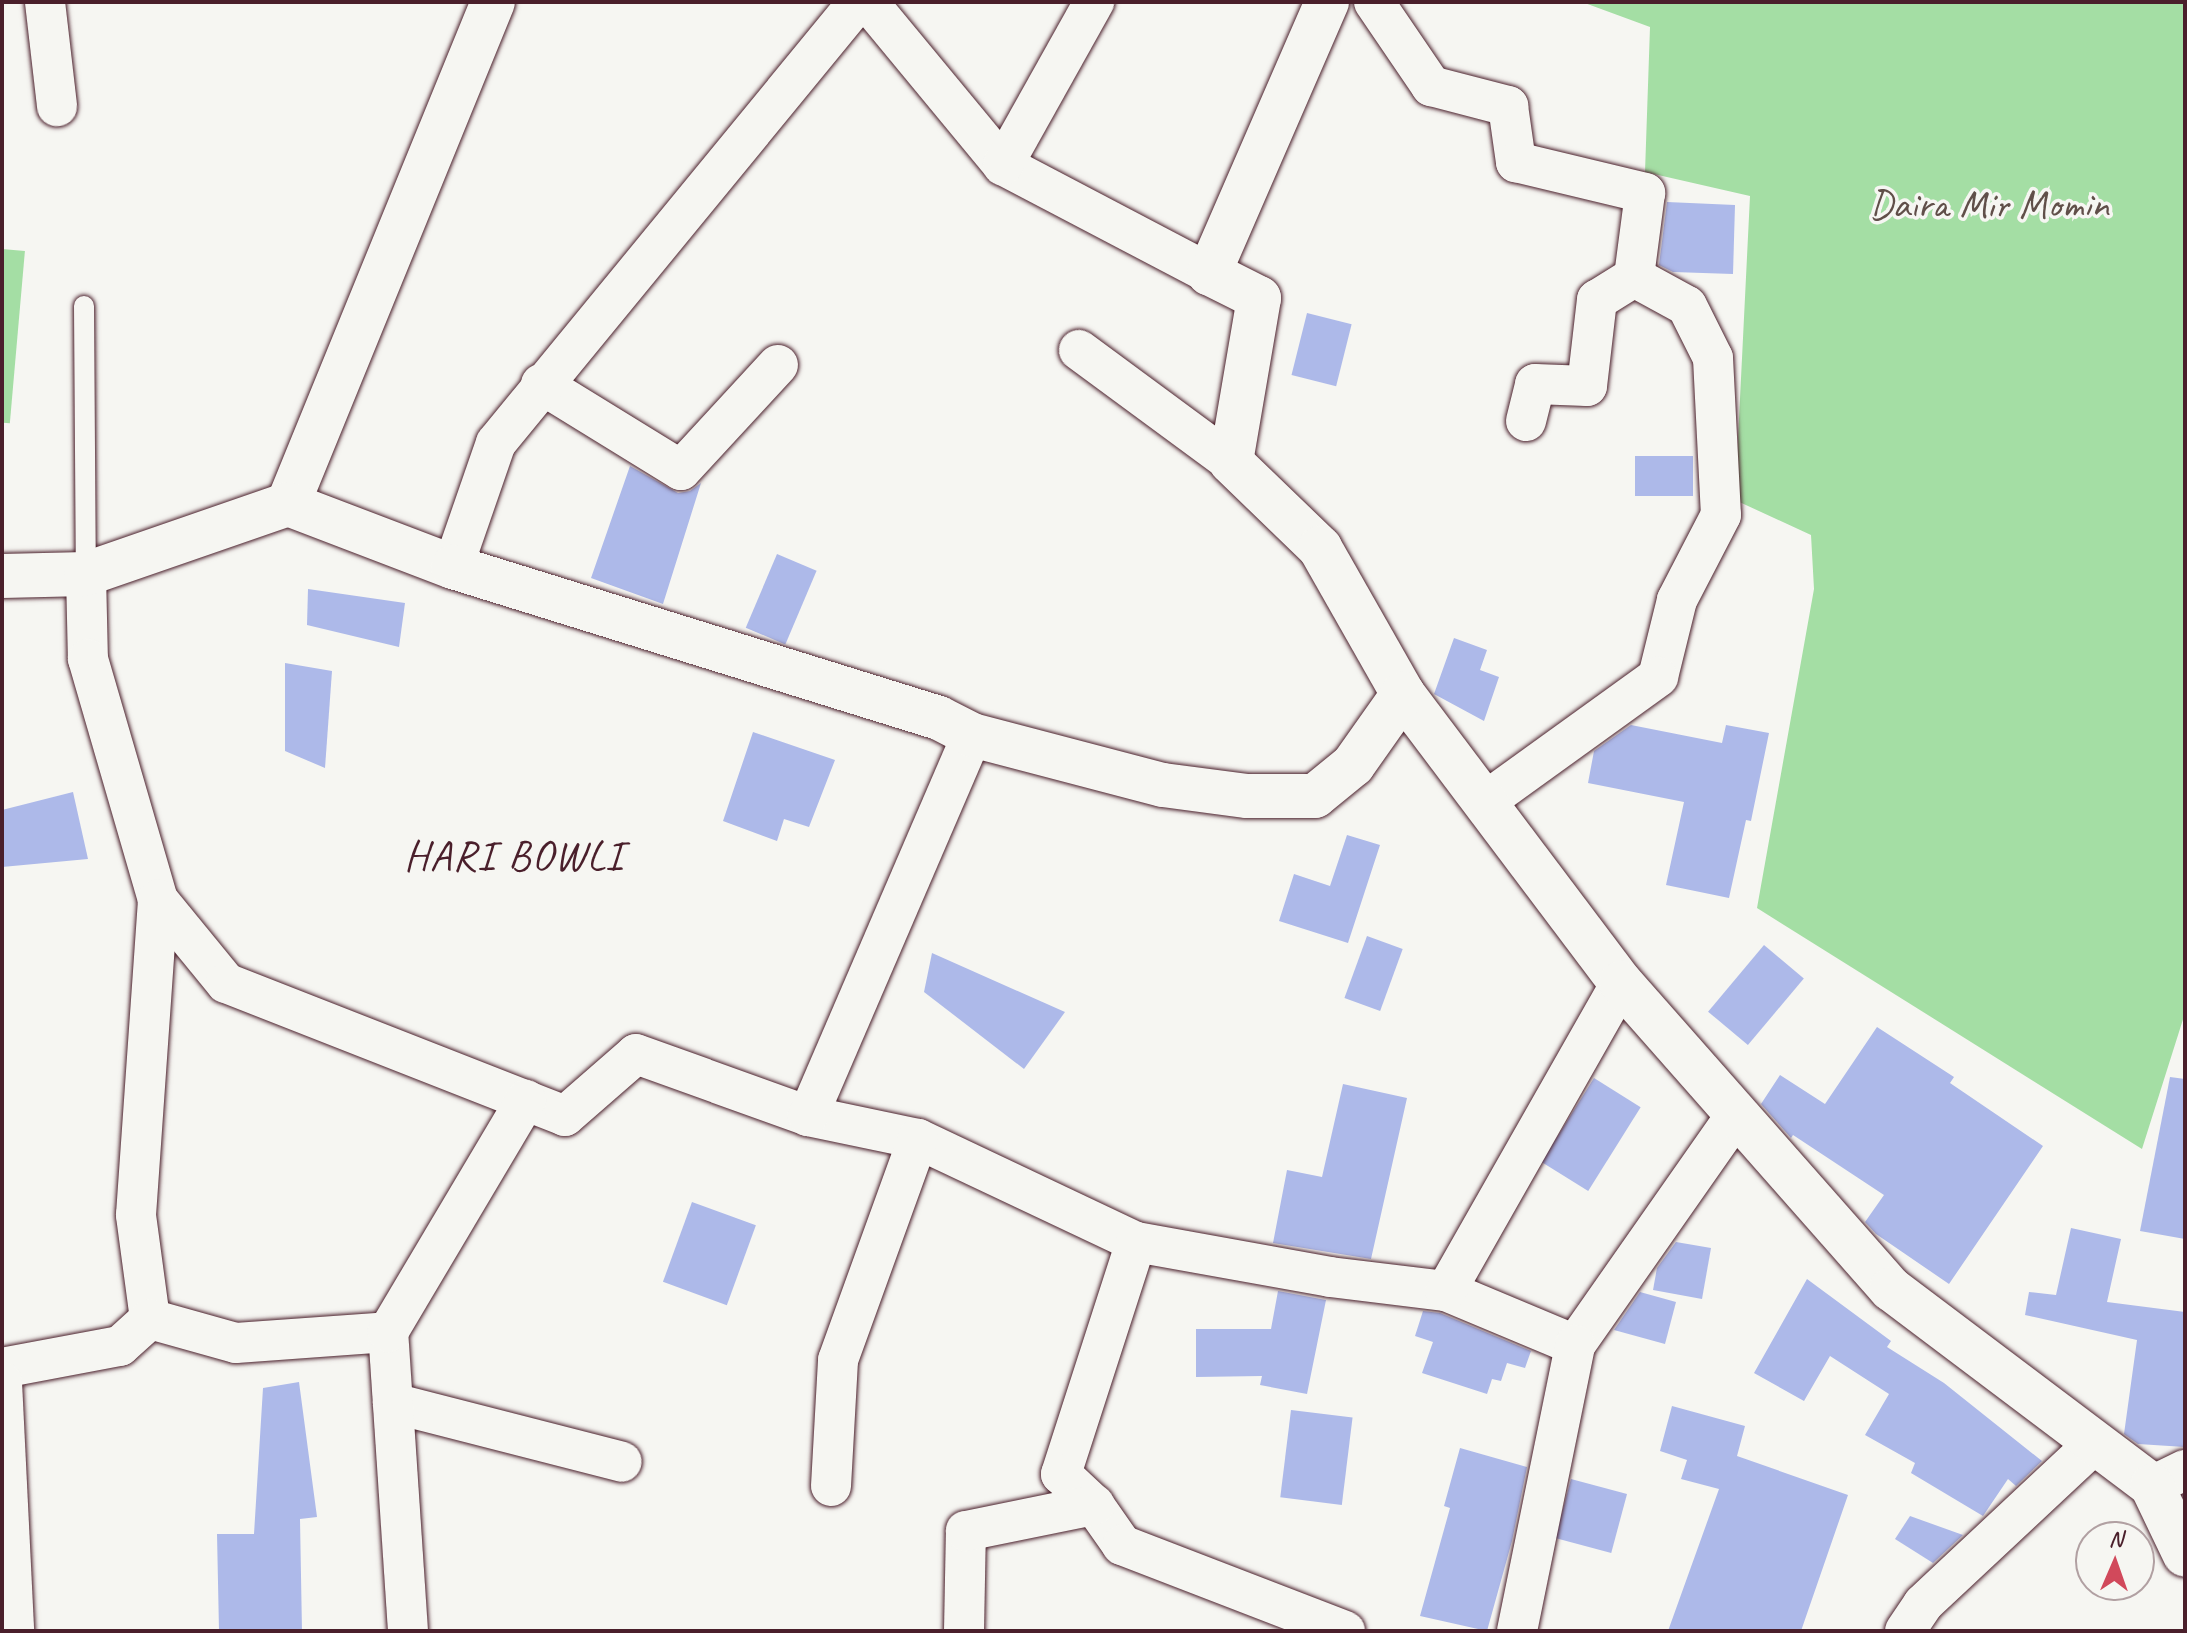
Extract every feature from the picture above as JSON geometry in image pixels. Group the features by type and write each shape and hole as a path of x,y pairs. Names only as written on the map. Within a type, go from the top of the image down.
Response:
{"street":[{"path":"45,2 57,106"},
{"path":"288,504 493,2"},
{"path":"453,567 496,443 541,384 858,2"},
{"path":"868,2 1003,165 1259,298 1231,462"},
{"path":"1003,165 1094,2"},
{"path":"1209,273 1327,2"},
{"path":"1374,2 1431,86 1508,106 1516,162 1645,193 1634,277"},
{"path":"1526,421 1535,384 1587,386 1597,300 1634,277"},
{"path":"1485,802 1658,677 1677,600 1721,515 1713,358 1687,306 1634,277"},
{"path":"1079,350 1231,462 1320,548 1403,694 1621,983 1891,1289 2094,1444 2168,1478 2185,1555"},
{"path":"541,384 681,470 778,365"},
{"path":"2,576 86,574 288,504 453,567 939,718 972,735 1163,785 1247,796 1315,796 1353,765 1403,694"},
{"path":"86,574 88,659 158,900 136,1215 150,1319"},
{"path":"808,1116 972,735"},
{"path":"158,900 226,983 565,1116 636,1054 808,1116 918,1139 1136,1242 1330,1277 1446,1291 1575,1345"},
{"path":"1446,1291 1621,983"},
{"path":"408,1631 388,1332 526,1100"},
{"path":"1517,1631 1575,1345 1737,1114"},
{"path":"831,1486 838,1360 918,1139"},
{"path":"1136,1242 1061,1474 1094,1505 1122,1545 1345,1631"},
{"path":"150,1319 236,1343 388,1332"},
{"path":"2,1368 120,1346 150,1319"},
{"path":"2,1382 14,1631"},
{"path":"393,1403 622,1462"},
{"path":"1905,1631 1923,1604 2094,1444"},
{"path":"964,1631 966,1531 1094,1505"}],"lane":[{"path":"84,306 86,574"}],"green space":[{"name":"Daira Mir Momin","path":"1582,2 2185,2 2185,1013 2142,1149 1757,908 1814,589 1811,535 1735,500 1750,196 1645,172 1650,27"},
{"path":"2,249 25,251 10,423 2,423"}],"building":[{"path":"1667,202 1735,205 1733,274 1673,272 1659,265"},
{"path":"1307,313 1352,324 1336,386 1292,375"},
{"path":"1635,456 1693,456 1693,496 1635,496"},
{"path":"630,466 678,493 690,491 701,483 663,604 591,578"},
{"path":"777,554 817,571 785,644 746,628"},
{"path":"308,589 405,603 399,647 307,625"},
{"path":"1454,638 1487,650 1480,670 1499,677 1484,721 1434,694"},
{"path":"285,663 332,671 325,768 285,751"},
{"path":"1631,725 1722,743 1726,725 1769,733 1751,821 1746,820 1729,898 1666,885 1684,802 1588,783 1594,751"},
{"path":"753,732 835,760 809,827 784,819 777,841 723,821"},
{"path":"73,792 88,859 2,867 2,810"},
{"path":"1347,835 1380,845 1348,943 1279,921 1294,874 1330,886"},
{"path":"1367,936 1403,949 1380,1011 1344,998"},
{"path":"1764,945 1804,978 1748,1045 1708,1012"},
{"path":"932,953 1065,1012 1024,1069 924,992"},
{"path":"1877,1027 1954,1077 1950,1083 2043,1146 1949,1284 1876,1234 1865,1222 1884,1195 1793,1135 1791,1138 1761,1104 1780,1075 1825,1104"},
{"path":"2170,1077 2185,1079 2185,1239 2140,1231"},
{"path":"1594,1078 1641,1107 1588,1191 1542,1162"},
{"path":"1343,1084 1407,1098 1371,1259 1273,1243 1287,1170 1322,1177"},
{"path":"692,1202 756,1225 727,1305 663,1282"},
{"path":"2071,1228 2121,1239 2107,1302 2185,1312 2185,1447 2138,1444 2124,1434 2137,1340 2025,1315 2029,1292 2056,1295"},
{"path":"1676,1242 1711,1248 1702,1299 1653,1290 1657,1268"},
{"path":"1807,1279 1891,1341 1887,1347 1944,1383 2042,1461 2016,1486 2008,1479 1983,1516 1911,1473 1915,1463 1865,1435 1889,1394 1830,1356 1804,1401 1754,1373"},
{"path":"1278,1291 1326,1300 1307,1394 1260,1385 1262,1376 1196,1377 1196,1329 1271,1329"},
{"path":"1640,1292 1676,1302 1665,1344 1614,1330"},
{"path":"1423,1311 1440,1313 1531,1351 1525,1368 1507,1363 1501,1381 1492,1379 1487,1394 1422,1373 1433,1342 1415,1336"},
{"path":"299,1382 317,1517 300,1519 302,1631 219,1631 217,1534 254,1534 263,1388"},
{"path":"1672,1406 1745,1426 1737,1456 1848,1495 1801,1631 1668,1631 1719,1489 1681,1479 1687,1460 1660,1451"},
{"path":"1291,1410 1353,1418 1342,1505 1280,1497"},
{"path":"1460,1448 1527,1467 1512,1541 1487,1631 1420,1616 1450,1508 1444,1506"},
{"path":"1571,1479 1627,1494 1611,1553 1555,1538"},
{"path":"1910,1516 1963,1535 1933,1563 1895,1539"}],"district":[{"name":"HARI BOWLI","path":"514,856"}]}
